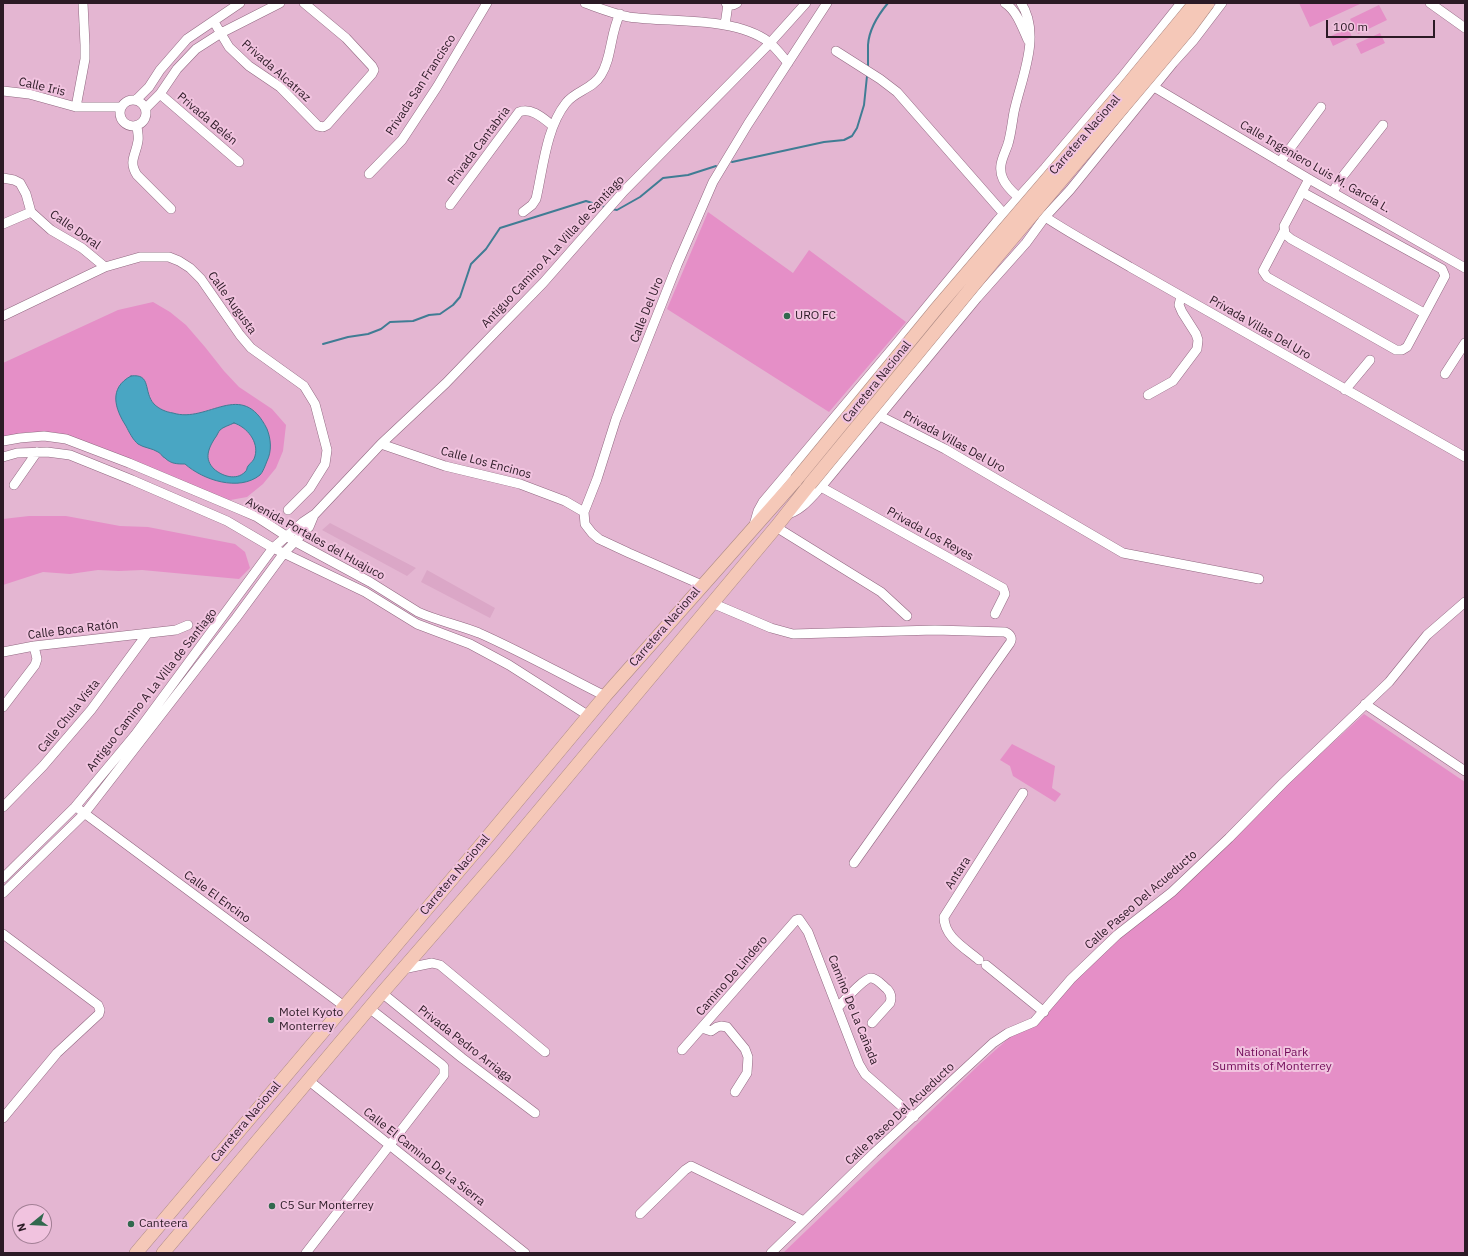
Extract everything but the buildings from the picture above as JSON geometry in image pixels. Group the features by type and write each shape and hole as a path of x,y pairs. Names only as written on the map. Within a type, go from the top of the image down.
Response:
{"highway":[{"name":"Carretera Nacional","path":"136,1253 605,696 796,480 938,308 1125,88 1195,3"},
{"name":"Carretera Nacional","path":"163,1253 369,1008 501,856 785,515 815,485 1000,253 1188,30 1208,3"}],"street":[{"path":"76,107 85,52 83,3"},
{"path":"136,100 149,88 160,70 187,39 240,3"},
{"path":"146,108 160,94 177,69 196,50 222,34 280,3"},
{"name":"Privada Alcatraz","path":"214,22 229,46 249,66 280,87 320,128 326,126 374,70 346,38 304,3"},
{"name":"Privada San Francisco","path":"368,174 402,140 437,86 487,3"},
{"path":"585,3 624,15 725,25 748,31 770,43 788,62"},
{"path":"725,25 727,4 733,5 737,3"},
{"name":"Antiguo Camino A La Villa de Santiago","path":"3,878 75,807 135,735 274,548 309,527 315,514 381,444 473,356 543,283 613,204 770,43 806,3"},
{"name":"Calle Del Uro","path":"584,512 597,479 616,419 677,265 713,182 748,124 827,3"},
{"path":"1005,3 1023,27 1029,42"},
{"name":"Privada Villas Del Uro","path":"1021,3 1030,25 1029,42 1025,70 1008,143 1000,164 1002,176 1006,185 1018,197 1045,217 1345,390 1465,457"},
{"path":"753,528 758,511 763,502 897,343 997,221 1045,168 1121,78 1181,3"},
{"path":"815,485 880,416 977,298 1026,243 1045,217 1070,190 1154,86 1193,41 1222,3"},
{"path":"1430,3 1465,28"},
{"path":"523,212 532,205 536,199 553,126 558,114 572,97 591,86 602,75 612,37 624,15"},
{"path":"836,51 897,92 1004,214"},
{"name":"Calle Ingeniero Luis M. García L.","path":"1154,86 1309,179 1465,268"},
{"name":"Calle Iris","path":"3,91 29,94 76,107 121,107"},
{"name":"Privada Belén","path":"160,94 239,162"},
{"path":"127,100 136,100 140,101 146,108 146,117 137,125 129,125 122,120 120,112 121,107 127,100"},
{"path":"1280,162 1321,107"},
{"name":"Privada Cantabria","path":"450,205 519,112 528,110 533,112 553,126"},
{"path":"137,125 138,141 132,160 134,170 137,175 171,209"},
{"path":"1333,192 1383,125"},
{"path":"1045,168 1042,175 1043,181 1051,192 1057,194 1070,190"},
{"name":"Calle Doral","path":"3,178 20,183 26,194 31,212 51,230 82,248 106,267"},
{"path":"1302,192 1442,269 1445,276 1407,347 1402,350 1396,350 1267,277 1263,271 1284,231 1284,226 1302,192 1309,179"},
{"path":"3,224 31,212"},
{"path":"997,221 1004,220 1016,226 1021,230 1026,243"},
{"path":"1284,231 1291,239 1424,313"},
{"name":"Calle Augusta","path":"3,316 106,267 140,257 169,257 180,261 201,279 240,335 251,348 304,386 315,404 327,450 325,464 310,488 288,510"},
{"path":"1148,395 1173,381 1197,348 1198,340 1196,334 1179,305 1181,296"},
{"path":"1445,374 1465,343"},
{"path":"1345,390 1370,360"},
{"name":"Privada Villas Del Uro","path":"880,416 965,460 1123,553 1260,579"},
{"name":"Avenida Portales del Huajuco","path":"3,440 44,436 66,439 129,463 257,517 291,539 370,582 418,612 478,633 605,696"},
{"name":"Calle Los Encinos","path":"381,444 445,466 520,484 554,496 584,512"},
{"path":"14,485 37,452"},
{"name":"Avenida Portales del Huajuco","path":"3,457 17,453 37,452 70,455 233,524 274,548 365,592 417,624 470,644 509,666 589,716"},
{"name":"Privada Los Reyes","path":"815,485 1003,588 1005,594 995,614"},
{"path":"233,524 239,510"},
{"path":"584,512 585,524 599,539 702,585"},
{"path":"776,527 881,592 907,616"},
{"name":"Antiguo Camino A La Villa de Santiago","path":"3,893 84,814 236,618 284,553 291,539"},
{"name":"Calle Paseo Del Acueducto","path":"771,1253 874,1153 993,1043 1008,1033 1034,1022 1071,979 1117,934 1184,881 1283,783 1389,682 1427,635 1465,602"},
{"path":"712,603 771,628 793,634 935,630 1005,632 1009,634 1011,640 1010,643 854,863"},
{"name":"Calle Boca Ratón","path":"3,652 34,646 176,630 188,625"},
{"name":"Calle Chula Vista","path":"3,807 43,766 91,710 146,634"},
{"path":"3,707 36,665 37,658 34,646"},
{"path":"509,666 518,652"},
{"path":"1365,704 1465,771"},
{"name":"Antara","path":"1024,793 944,917 944,924 950,936 1044,1012"},
{"name":"Calle El Encino","path":"75,807 344,1006"},
{"name":"Camino De La Cañada","path":"799,919 808,932 859,1064 866,1074 914,1117"},
{"name":"Camino De Lindero","path":"682,1050 796,920 799,919"},
{"path":"3,934 98,1005 100,1010 99,1014 57,1053 3,1118"},
{"path":"403,969 432,963 440,965 546,1052"},
{"path":"838,1007 865,981 871,978 876,979 890,992 891,1000 872,1023"},
{"name":"Privada Pedro Arriaga","path":"382,993 462,1058 535,1113"},
{"path":"306,1253 442,1078 444,1071 441,1064 369,1008"},
{"path":"702,1028 710,1032 717,1027 727,1027 745,1048 748,1057 747,1073 735,1092"},
{"name":"Calle El Camino De La Sierra","path":"308,1080 525,1253"},
{"path":"640,1214 690,1166 804,1221"}],"shaded area":[{"path":"330,523 416,568 407,576 322,530"},
{"path":"427,570 495,608 490,618 421,582"}],"green space":[{"path":"1299,3 1360,3 1360,4 1310,27"},
{"path":"1379,5 1387,20 1358,34 1350,19"},
{"path":"1348,28 1352,37 1333,46 1329,37"},
{"path":"1380,33 1385,43 1361,54 1356,44"},
{"name":"URO FC","path":"708,212 793,273 809,250 906,322 829,412 667,309"},
{"path":"153,302 170,312 186,325 239,387 272,409 286,425 283,451 276,468 263,484 247,497 225,501 172,476 98,446 54,432 27,432 3,437 3,363 118,310"},
{"path":"29,516 66,516 120,526 148,527 235,544 245,552 250,568 239,579 142,570 98,570 70,574 43,572 3,585 3,519"},
{"name":"National Park Summits of Monterrey","path":"1364,714 1465,782 1465,1253 783,1253 981,1063 1096,960"},
{"path":"1012,744 1055,766 1052,788 1061,794 1055,802 1013,776 1010,766 1000,760"}],"water":[{"path":"131,376 142,377 145,380 154,404 160,409 170,413 186,415 236,404 247,407 257,414 267,429 269,437 270,453 260,475 242,483 221,482 201,475 185,464 172,463 159,453 138,444 134,440 122,419 117,406 116,393 119,386","holes":["234,423 239,425 254,440 256,451 254,459 245,472 241,475 233,477 221,474 214,469 209,461 208,454 210,446 220,430"]}],"waterway":[{"path":"868,67 868,45 870,33 878,17 888,3"},
{"path":"732,162 824,142 844,140 852,136 857,128 864,105 867,76"},
{"path":"611,209 617,210 640,197 663,178 688,175 716,166"},
{"path":"323,344 348,337 368,334 381,329 390,322 413,321 429,315 440,314 453,305 460,297 471,264 486,249 500,228 586,201 605,207"}],"place":[{"name":"URO FC","path":"787,316"},
{"name":"Motel Kyoto Monterrey","path":"271,1020"},
{"name":"C5 Sur Monterrey","path":"272,1206"},
{"name":"Canteera","path":"131,1224"}]}
